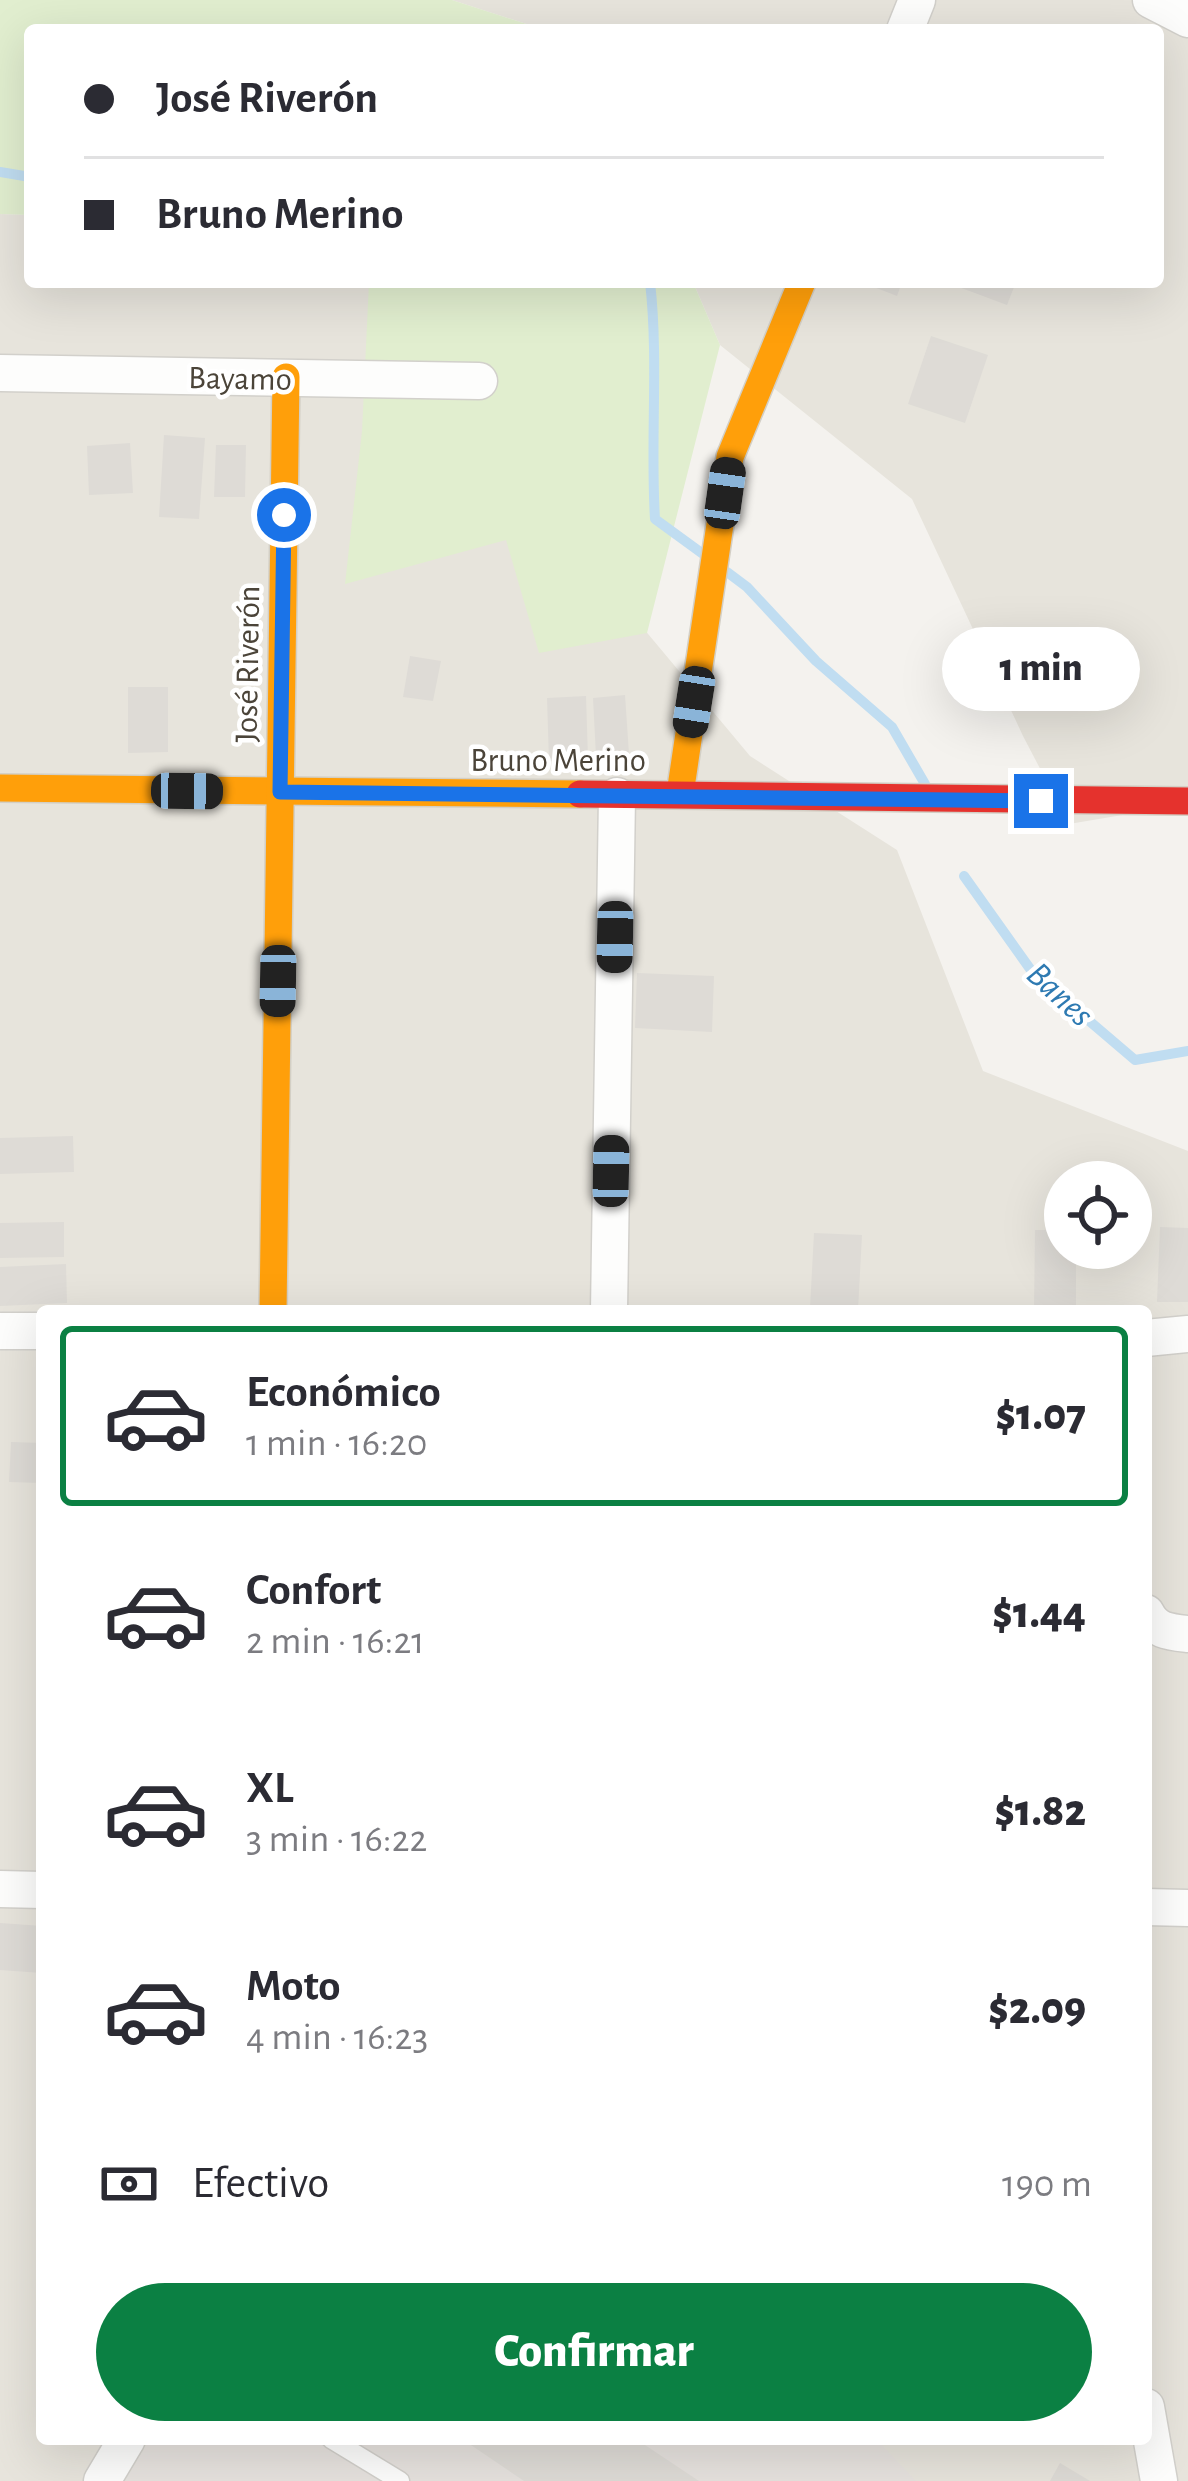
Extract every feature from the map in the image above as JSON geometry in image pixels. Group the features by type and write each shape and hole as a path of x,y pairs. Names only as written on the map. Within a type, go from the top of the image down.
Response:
{"street":[{"path":"1151,0 1188,19"},
{"path":"680,794 730,458 800,288"},
{"name":"Bayamo","path":"0,373 479,381"},
{"name":"José Riverón","path":"273,1305 286,377"},
{"name":"Bruno Merino","path":"0,788 1188,801"},
{"path":"609,1305 617,796"},
{"path":"0,1331 36,1331"},
{"path":"1152,1337 1188,1334"},
{"path":"1152,1623 1165,1632 1188,1634"},
{"path":"0,1889 36,1890"},
{"path":"1152,1907 1188,1908"},
{"path":"1152,2441 1159,2481"},
{"path":"103,2481 124,2445"}],"lane":[{"path":"341,2445 400,2481"}],"shaded area":[{"path":"452,0 1188,0 1188,804 1069,824 912,499 720,345 696,288 1164,288 1164,24 526,24"},
{"path":"0,214 24,215 24,288 454,288 613,592 750,756 897,850 983,1071 1188,1151 1188,2481 0,2481"},
{"path":"146,2445 882,2445 916,2481 125,2481"}],"green space":[{"path":"0,0 452,0 526,24 24,24 24,215 0,214"},
{"path":"369,288 696,288 720,345 647,633 539,653 506,540 345,584 362,431"}],"building":[{"path":"876,288 900,288 897,296"},
{"path":"961,288 1014,288 1007,305"},
{"path":"931,336 988,355 965,423 908,404"},
{"path":"164,435 205,438 199,519 159,517"},
{"path":"130,443 133,493 89,495 87,446"},
{"path":"216,445 246,445 245,497 214,497"},
{"path":"410,656 441,661 433,701 403,697"},
{"path":"128,687 168,687 168,752 128,753"},
{"path":"625,695 629,754 596,756 593,698"},
{"path":"586,696 588,759 549,761 547,698"},
{"path":"637,973 714,976 712,1032 635,1028"},
{"path":"73,1136 74,1172 0,1174 0,1138"},
{"path":"64,1222 64,1257 0,1258 0,1223"},
{"path":"1160,1227 1188,1228 1188,1302 1157,1302"},
{"path":"1035,1230 1044,1230 1044,1269 1076,1269 1076,1305 1034,1305"},
{"path":"814,1233 862,1235 858,1305 810,1305"},
{"path":"66,1264 67,1303 0,1306 0,1267"},
{"path":"11,1442 36,1443 36,1483 9,1482"},
{"path":"0,1923 36,1926 36,1973 0,1970"},
{"path":"471,2445 645,2445 699,2481 524,2481"},
{"path":"1060,2463 1090,2481 1050,2481"}],"waterway":[{"path":"0,172 24,176"},
{"path":"650,288 655,519 703,554"},
{"path":"727,572 816,661 892,727 925,784"},
{"name":"Banes","path":"964,876 1033,973 1135,1060 1188,1051"}],"traffic: slow":[{"path":"680,794 730,457 800,288"},
{"path":"273,1305 286,377"},
{"path":"0,788 580,794"}],"traffic: jam":[{"path":"580,794 1188,801"}],"route":[{"path":"284,515 280,792 1041,801"}]}
